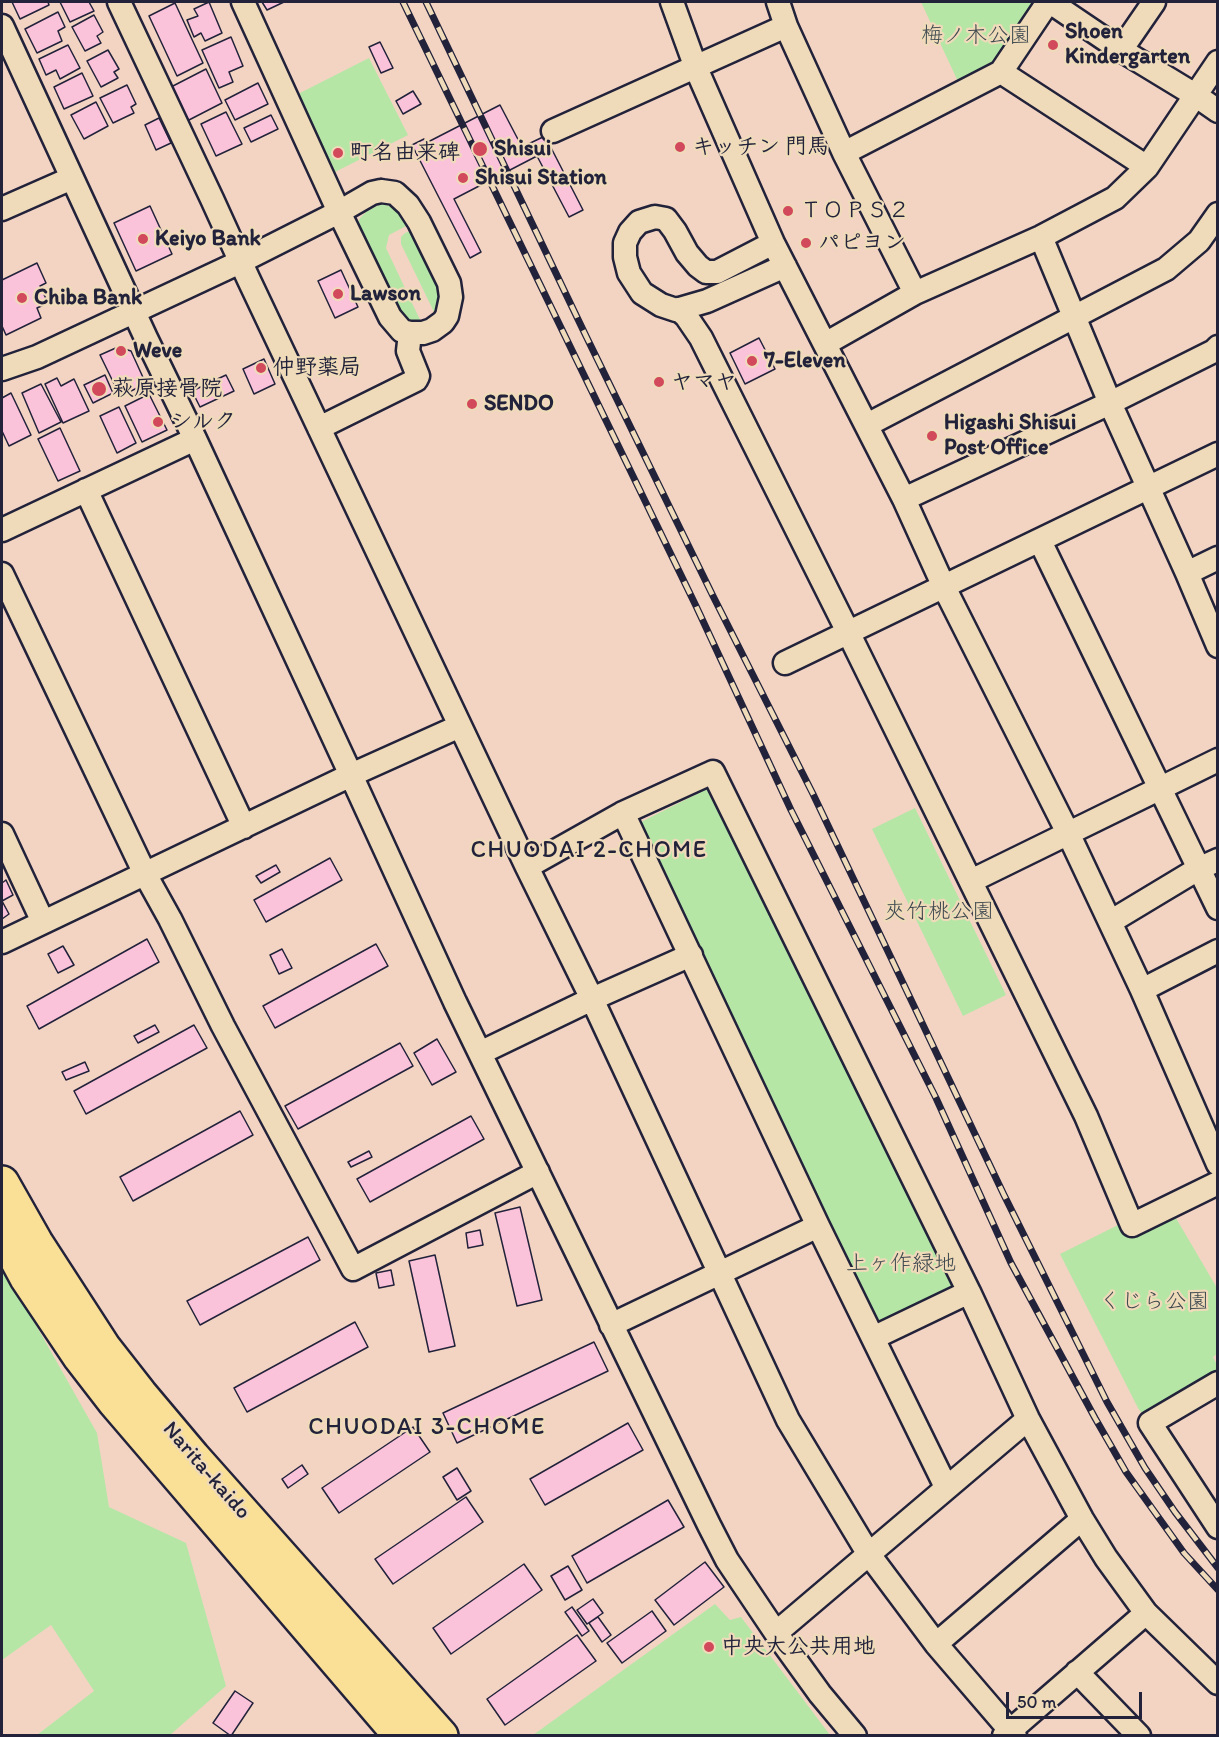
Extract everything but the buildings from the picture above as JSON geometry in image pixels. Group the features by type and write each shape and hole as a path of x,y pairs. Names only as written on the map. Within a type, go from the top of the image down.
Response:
{"highway":[{"name":"Narita-kaido","path":"2,1183 36,1243 104,1348 140,1394 193,1457 441,1736"},
{"name":"Narita-kaido","path":"2,1232 27,1278 114,1401 401,1736"}],"street":[{"path":"118,2 527,867 592,999 788,1420 868,1553 936,1644 1010,1734 1146,1613"},
{"path":"2,369 37,357 240,262 339,212 372,193 388,191 401,197 419,222 449,283 451,297 447,316 432,330 423,333 402,331 390,317 339,212 243,2"},
{"path":"672,2 696,68 773,243 867,425 944,587 1068,833 1142,990 1218,1164"},
{"path":"778,2 786,26 844,153 915,293"},
{"path":"844,153 1001,72 1049,2 1218,111"},
{"path":"1121,50 1154,2"},
{"path":"2,26 480,1053 727,1560 820,1694 855,1736"},
{"path":"553,131 786,26"},
{"path":"825,344 915,293 1041,237 1115,198 1147,167 1218,62"},
{"path":"1001,72 1147,167"},
{"path":"2,209 72,178"},
{"path":"867,425 1166,269 1199,241 1218,214"},
{"path":"773,243 717,272 706,272 687,253 666,219 655,217 639,222 630,232 625,243 625,257 629,273 642,292 661,305 678,309 686,316 701,338 1086,1116 1132,1225 1218,1183"},
{"path":"1041,237 1110,403 1218,646"},
{"path":"678,309 707,301 785,266"},
{"path":"319,428 416,380 418,376 408,351 410,333"},
{"path":"904,499 1110,403 1218,347"},
{"path":"2,530 195,439"},
{"path":"785,663 1218,454"},
{"path":"86,490 244,827"},
{"path":"1040,541 1160,789 1208,864 1218,908"},
{"path":"1187,573 1218,558"},
{"path":"2,574 145,874 223,1026 353,1269 538,1172"},
{"path":"2,942 351,775 460,726"},
{"path":"971,881 1218,760"},
{"path":"527,867 623,813 713,772 969,1292 1028,1419 1082,1519 1106,1558 1146,1613 1218,1683"},
{"path":"623,813 818,1226 946,1487"},
{"path":"2,834 43,922"},
{"path":"1110,922 1208,864"},
{"path":"1142,990 1218,951"},
{"path":"480,1053 691,955"},
{"path":"611,1325 818,1226"},
{"path":"873,1338 969,1292"},
{"path":"1218,1383 1150,1423 1218,1527"},
{"path":"776,1633 1028,1419"},
{"path":"936,1644 1082,1519"},
{"path":"1077,1672 1139,1736"}],"green space":[{"name":"梅ノ木公園","path":"921,2 1038,2 997,68 961,88"},
{"path":"369,58 408,135 335,172 296,95"},
{"path":"381,204 395,207 408,225 389,235 386,248 422,324 410,324 402,320 357,225 367,211"},
{"path":"412,230 438,280 441,296 440,305 435,314 401,244 401,237"},
{"name":"上ヶ作緑地","path":"711,787 969,1292 876,1324 637,824"},
{"name":"夾竹桃公園","path":"915,808 1006,995 963,1016 872,829"},
{"name":"くじら公園","path":"1173,1213 1217,1288 1217,1354 1213,1357 1217,1365 1217,1378 1145,1418 1060,1254 1124,1222"},
{"path":"2,1270 20,1297 97,1433 109,1507 186,1543 226,1686 170,1735 37,1735 94,1691 51,1625 2,1660"},
{"name":"中央大公共用地","path":"715,1604 730,1620 741,1617 830,1735 533,1735"}],"railway":[{"path":"403,2 696,606 791,810 936,1098 1011,1263 1126,1472 1184,1553 1218,1590"},
{"path":"426,2 586,336 813,794 1004,1195 1107,1402 1145,1468 1218,1568"}],"place":[{"name":"Shoen Kindergarten","path":"1053,45"},
{"name":"キッチン 門馬","path":"680,147"},
{"name":"Shisui","path":"480,149"},
{"name":"町名由来碑","path":"338,153"},
{"name":"Shisui Station","path":"463,178"},
{"name":"ＴＯＰＳ２","path":"788,211"},
{"name":"Keiyo Bank","path":"143,239"},
{"name":"パピヨン","path":"806,243"},
{"name":"Lawson","path":"338,294"},
{"name":"Chiba Bank","path":"22,298"},
{"name":"Weve","path":"121,351"},
{"name":"7-Eleven","path":"752,361"},
{"name":"仲野薬局","path":"261,368"},
{"name":"ヤマヤ","path":"659,382"},
{"name":"萩原接骨院","path":"99,389"},
{"name":"SENDO","path":"472,404"},
{"name":"シルク","path":"158,422"},
{"name":"Higashi Shisui Post Office","path":"932,436"},
{"name":"中央大公共用地","path":"709,1647"}],"district":[{"name":"CHUODAI 2-CHOME","path":"589,851"},
{"name":"CHUODAI 3-CHOME","path":"427,1428"}]}
